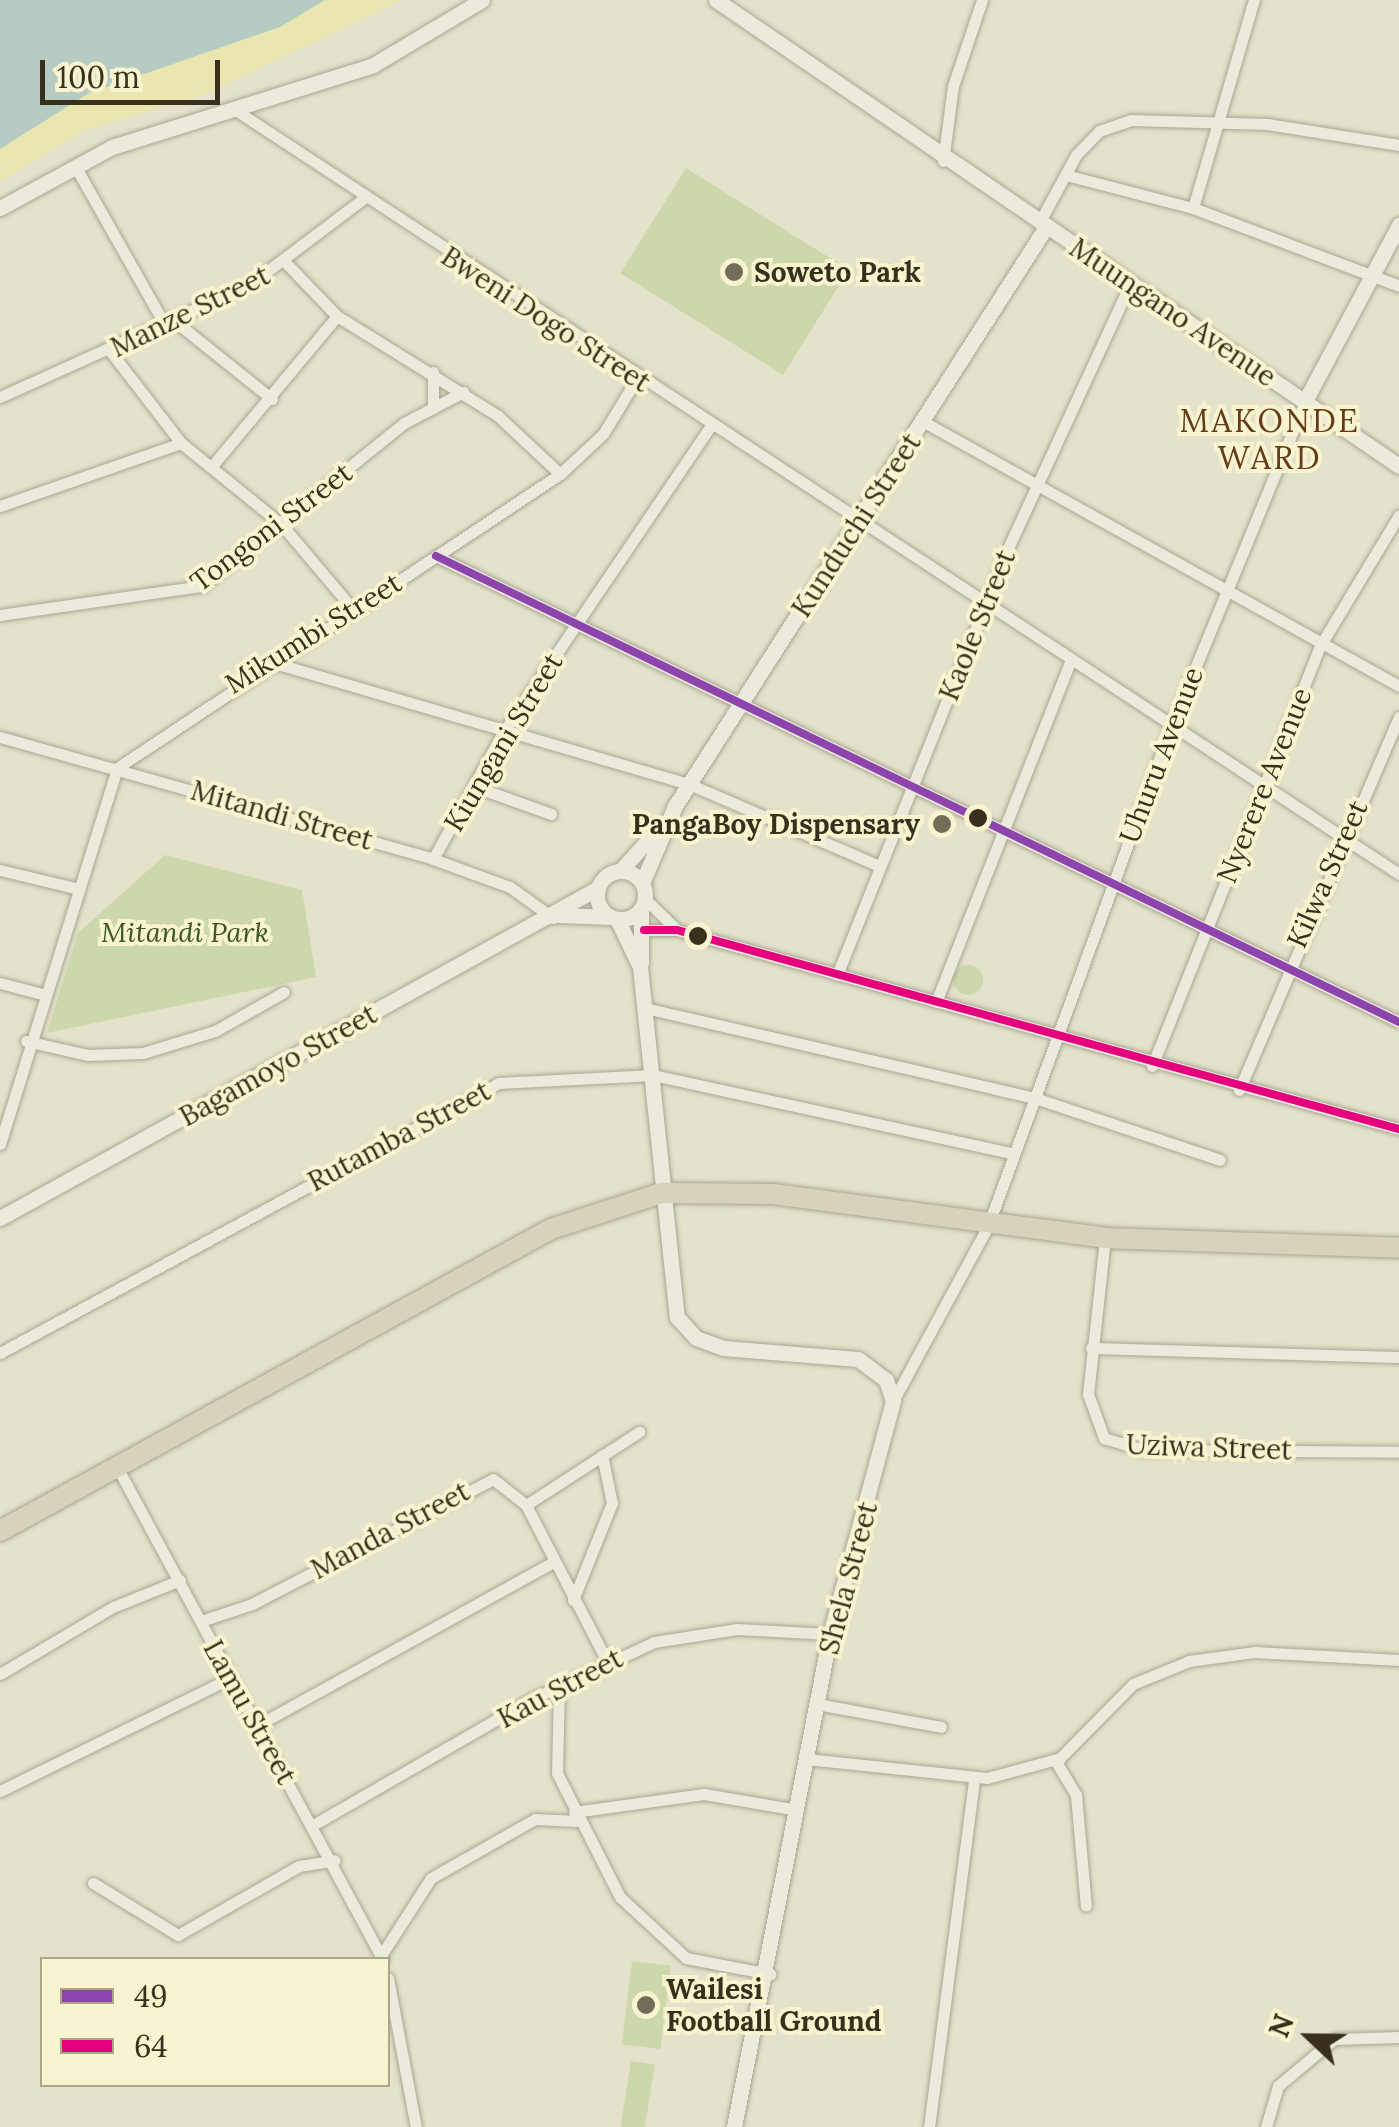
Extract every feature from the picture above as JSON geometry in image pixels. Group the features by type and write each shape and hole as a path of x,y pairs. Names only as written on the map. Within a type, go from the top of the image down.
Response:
{"highway":[{"path":"0,1530 551,1229 662,1192 773,1194 988,1226 1105,1238 1399,1248"}],"main road":[{"path":"0,208 75,166 153,132 237,111 373,64 482,0"},
{"name":"Muungano Avenue","path":"716,0 943,161 1131,282 1399,466"},
{"name":"Kunduchi Street","path":"665,822 924,422 1042,225"},
{"path":"1305,401 1399,225"},
{"path":"665,822 642,897 640,967 653,1075 670,1296 688,1332 723,1348 858,1358 886,1380 893,1402"},
{"name":"Bagamoyo Street","path":"2,1212 556,917 620,872 665,822"},
{"path":"620,872 642,897"},
{"path":"598,888 640,967"},
{"path":"556,917 614,918 642,897"},
{"name":"Shela Street","path":"734,2127 770,1974 830,1634 893,1402"}],"street":[{"path":"943,161 952,86 982,0"},
{"path":"1193,208 1222,121 1254,0"},
{"name":"Bweni Dogo Street","path":"237,111 363,200 856,524 1399,874"},
{"name":"Kunduchi Street","path":"1042,225 1066,175 1099,131 1131,120 1222,121 1399,145"},
{"path":"75,166 168,321 272,398"},
{"path":"1066,175 1193,208 1374,273 1399,286"},
{"name":"Manze Street","path":"0,397 110,352 286,262 363,200"},
{"path":"286,262 337,316 463,392 560,474"},
{"name":"Kaole Street","path":"837,975 984,603 1131,282"},
{"path":"212,466 337,316"},
{"path":"110,352 181,442 281,524 352,608"},
{"path":"433,408 434,372"},
{"name":"Mikumbi Street","path":"117,768 352,608 560,474 603,434 637,378"},
{"name":"Tongoni Street","path":"0,615 178,596 281,524 433,408 463,392"},
{"name":"Uhuru Avenue","path":"893,1402 988,1226 1011,1153 1170,729 1305,401"},
{"path":"924,422 1222,595 1399,686"},
{"name":"Kiungani Street","path":"432,859 502,734 710,427"},
{"path":"0,506 181,442"},
{"name":"Nyerere Avenue","path":"1152,1066 1320,646 1399,515"},
{"path":"436,556 1399,1022"},
{"path":"271,662 502,734 689,784 880,866"},
{"path":"936,1002 1000,830 1070,662"},
{"name":"Kilwa Street","path":"1239,1090 1286,968 1399,717"},
{"name":"Mitandi Street","path":"0,737 432,859 510,887 556,917"},
{"path":"0,1144 26,1041 117,768"},
{"path":"473,786 551,814"},
{"path":"0,870 79,888"},
{"path":"642,897 678,930"},
{"path":"644,930 678,930 1152,1066 1399,1129"},
{"path":"0,983 42,994"},
{"path":"26,1041 88,1055 143,1053 215,1031 284,992"},
{"path":"645,1008 1032,1097 1220,1160"},
{"name":"Rutamba Street","path":"0,1353 480,1090 524,1078 653,1075 1011,1153"},
{"name":"Uziwa Street","path":"1105,1238 1091,1348 1094,1418 1114,1445 1399,1452"},
{"path":"1091,1348 1399,1357"},
{"path":"607,1661 552,1563 526,1504 639,1432"},
{"path":"573,1600 612,1503 602,1454"},
{"name":"Lamu Street","path":"116,1465 335,1860 383,1957"},
{"name":"Manda Street","path":"201,1621 252,1604 473,1484 505,1481 526,1504"},
{"path":"258,1725 552,1563"},
{"path":"0,1674 113,1607 180,1580"},
{"name":"Kau Street","path":"313,1825 607,1661 692,1634 830,1634"},
{"path":"807,1758 974,1779 1055,1760 1144,1676 1189,1660 1255,1652 1399,1660"},
{"path":"0,1791 231,1678"},
{"path":"559,1685 556,1768 575,1817 620,1898 668,1944 700,1962 770,1974"},
{"path":"817,1704 941,1727"},
{"path":"1055,1760 1076,1795 1086,1906"},
{"path":"929,2127 974,1779"},
{"path":"383,1957 431,1878 535,1819 575,1817 704,1794 798,1810"},
{"path":"92,1883 178,1935 299,1866 335,1860"},
{"path":"390,1989 416,2127"},
{"path":"1266,2127 1278,2086 1334,2039 1399,2037"}],"green space":[{"name":"Soweto Park","path":"686,168 849,270 783,375 620,273"},
{"name":"Mitandi Park","path":"165,855 302,890 316,977 47,1033 78,933"},
{"path":"968,965 979,969 983,980 979,991 968,995 957,991 953,980 957,969"},
{"name":"Wailesi Football Ground","path":"632,1961 671,1966 660,2049 622,2044"},
{"path":"631,2061 655,2065 645,2127 621,2127"}],"sand":[{"path":"325,0 402,0 205,94 85,130 0,181 0,149 89,93 280,27"}],"shaded area":[{"path":"0,0 325,0 280,27 89,93 0,149"}],"transit line":[{"name":"49","path":"436,556 1399,1022"},
{"name":"64","path":"644,930 677,930 1399,1129"}],"place":[{"name":"Soweto Park","path":"734,272"},
{"name":"PangaBoy Dispensary","path":"942,824"},
{"name":"Wailesi Football Ground","path":"646,2005"}],"district":[{"name":"MAKONDE WARD","path":"1270,440"}]}
